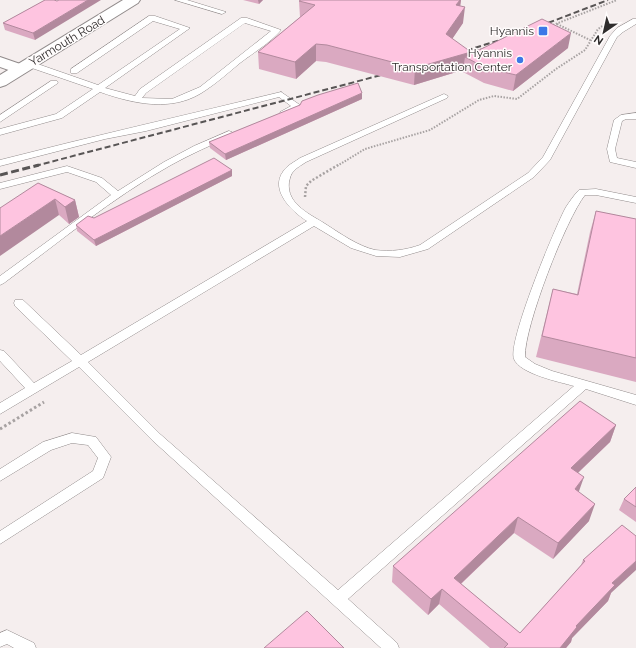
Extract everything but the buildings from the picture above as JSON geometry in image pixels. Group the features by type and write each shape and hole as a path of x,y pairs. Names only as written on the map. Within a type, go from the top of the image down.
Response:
{"main road":[{"name":"Yarmouth Road","path":"0,82 133,0"},
{"path":"0,62 25,67"}],"lane":[{"path":"180,0 222,12"},
{"path":"0,132 59,116 186,28 152,18 74,71"},
{"path":"25,67 99,88 123,97 162,103 190,96 203,89 277,30 244,20 143,91 137,99"},
{"path":"444,96 302,160 289,170 284,181 285,195 295,209 342,239 358,247 375,252 393,254 410,253 424,247 541,167 614,36 620,30 636,21"},
{"path":"0,119 54,83"},
{"path":"0,163 104,136 146,128 281,94 297,107 275,116"},
{"path":"636,116 628,115 621,117 618,120 611,149 613,160 636,165"},
{"path":"0,282 117,195 170,161 200,145 238,130"},
{"path":"0,186 67,169 92,176 117,195"},
{"path":"636,200 596,192 582,192 570,208 557,239 532,305 518,349 518,357 523,362 535,369 636,400"},
{"path":"0,409 315,221"},
{"path":"19,303 156,437 392,648"},
{"path":"0,354 33,389"},
{"path":"337,600 584,384"},
{"path":"0,476 46,446 72,438 92,440 105,457 98,474 0,538"},
{"path":"0,640 7,637 29,648"}],"path":[{"path":"549,27 617,0"},
{"path":"309,201 304,193 308,183 363,150 402,137 430,130 479,100 494,96 517,99 556,69 585,50 598,29 607,23"},
{"path":"557,24 590,40"},
{"path":"468,53 490,46"}],"railway":[{"path":"540,26 608,0"},
{"path":"458,53 510,37"},
{"path":"35,166 389,73"},
{"path":"0,175 39,165"}],"place":[{"name":"Hyannis","path":"543,31"},
{"name":"Hyannis Transportation Center","path":"520,60"}]}
